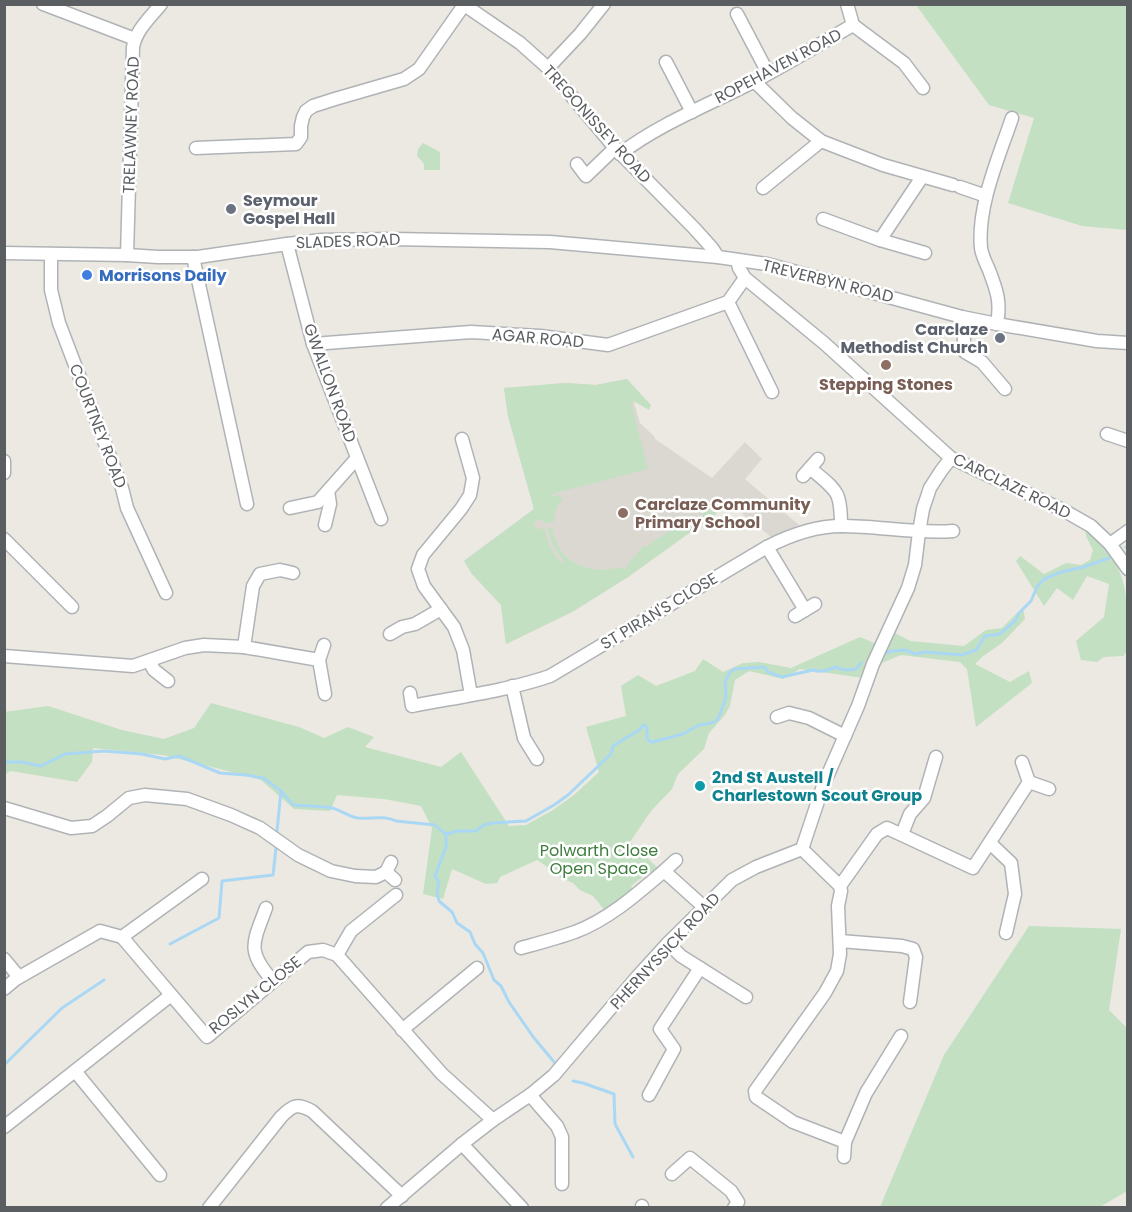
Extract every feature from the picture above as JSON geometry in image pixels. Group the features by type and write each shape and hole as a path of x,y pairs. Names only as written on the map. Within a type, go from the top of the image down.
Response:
{"street":[{"path":"43,4 135,39"},
{"name":"TRELAWNEY ROAD","path":"126,255 135,39 161,4"},
{"path":"548,68 604,4"},
{"path":"847,4 853,25"},
{"path":"196,148 296,144 302,137 301,126 306,111 313,106 404,79 419,69 464,5"},
{"name":"TREGONISSEY ROAD","path":"464,5 520,43 548,68 618,151 694,228 718,257"},
{"path":"737,14 768,73"},
{"name":"ROPEHAVEN ROAD","path":"577,164 586,176 618,151 754,81 853,25 904,63 923,88"},
{"path":"666,62 692,112"},
{"path":"754,81 792,118 821,141 883,165 986,196"},
{"path":"997,324 1000,308 995,286 981,251 981,231 986,196 1012,118"},
{"path":"763,188 821,141"},
{"path":"880,240 922,177"},
{"path":"824,219 880,240 925,253"},
{"name":"SLADES ROAD","path":"4,253 205,256 322,240 393,239 550,242 691,254"},
{"name":"GWALLON ROAD","path":"287,244 313,344 381,519"},
{"name":"COURTNEY ROAD","path":"51,254 51,290 59,323 122,488 127,508 166,593"},
{"name":"TREVERBYN ROAD","path":"691,254 767,264 962,317 1097,341 1128,343"},
{"path":"193,256 247,504"},
{"name":"CARCLAZE ROAD","path":"737,260 745,278 824,343 951,458 1063,510 1091,526 1110,544 1128,569"},
{"path":"745,278 728,302 772,392"},
{"name":"AGAR ROAD","path":"313,344 471,332 540,336 608,345 728,302"},
{"path":"962,317 964,352 982,362 1005,389"},
{"path":"1107,434 1128,441"},
{"path":"462,439 473,478 470,495 423,555 418,570 424,586 454,627 463,650 471,695"},
{"path":"290,508 318,502 357,458"},
{"path":"845,1142 793,1122 756,1098 755,1091 825,993 837,970 840,954 838,906 840,886 802,849 823,786 858,706 873,664 908,588 915,565 923,509 930,488 951,458"},
{"path":"4,461 4,473"},
{"path":"810,468 837,493 841,507 842,526"},
{"path":"326,525 330,504 328,491"},
{"name":"ST PIRAN'S CLOSE","path":"410,693 412,706 512,686 550,675 767,547 789,537 816,529 842,526 919,532 953,531"},
{"path":"1110,544 1128,531"},
{"path":"4,539 72,607"},
{"path":"767,547 805,610"},
{"path":"244,647 253,586 260,574 281,564 293,573"},
{"path":"390,634 402,627 416,624 441,609"},
{"path":"4,656 133,666 185,648 204,645 244,647 318,660"},
{"path":"324,645 318,660 325,694"},
{"path":"149,661 154,670 168,681"},
{"path":"512,686 524,738 539,761"},
{"path":"777,717 789,713 809,718 845,736"},
{"path":"903,834 910,813 924,798 936,757"},
{"path":"1022,762 1029,782"},
{"path":"840,886 878,834 887,828 973,868 991,844 1029,782"},
{"path":"1029,782 1049,789"},
{"path":"4,808 71,828 92,826 129,798 145,795 187,799 231,814 260,828 298,855 331,872 376,877 390,871"},
{"path":"991,844 1011,862 1015,894 1005,933"},
{"name":"PHERNYSSICK ROAD","path":"387,1208 462,1144 530,1095 554,1074 668,943 732,880 756,867 802,849"},
{"path":"521,948 576,932 596,922 633,897 676,860"},
{"path":"664,871 704,907"},
{"path":"4,989 20,977 100,932 122,937 202,879"},
{"path":"396,895 351,931 337,955 442,1074 493,1120"},
{"path":"266,908 266,923 254,943 255,956 273,981"},
{"name":"ROSLYN CLOSE","path":"122,937 207,1037 308,952 323,950 337,955"},
{"path":"840,941 903,946 913,949 916,957 910,1002"},
{"path":"668,943 681,956 746,997"},
{"path":"4,959 20,977"},
{"path":"402,1030 477,968"},
{"path":"649,1095 674,1049 660,1029 700,968"},
{"path":"4,1126 171,995"},
{"path":"844,1157 845,1142 866,1093 901,1036"},
{"path":"75,1071 160,1175"},
{"path":"530,1095 557,1126 562,1137 562,1184"},
{"path":"209,1208 281,1117 291,1107 301,1105 312,1110 402,1196"},
{"path":"462,1144 522,1208"},
{"path":"672,1174 690,1158 731,1191 740,1206"}],"shaded area":[{"name":"Carclaze Community Primary School","path":"627,379 640,423 655,439 712,478 745,442 762,459 745,479 799,525 771,537 730,504 628,577 572,612 506,644 501,605 472,574 464,561 534,509 508,416 504,388 565,383 596,385"}],"green space":[{"path":"916,5 1127,5 1127,230 1082,226 1008,203 1034,118 989,105"},
{"path":"423,143 440,152 440,170 424,170 424,164 417,156 418,149"},
{"path":"627,379 651,405 649,410 635,402 631,403 648,469 552,494 551,497 559,495 563,499 555,512 554,522 545,523 541,519 537,520 533,526 545,529 550,548 562,563 564,560 553,545 548,528 552,527 557,545 575,563 592,569 625,569 644,546 649,546 687,520 690,525 700,518 706,509 711,512 715,506 722,509 628,577 572,612 506,644 501,605 472,574 464,561 534,509 508,416 504,388 565,383 596,385"},
{"path":"1085,528 1111,556 1119,570 1126,597 1128,650 1123,656 1104,657 1097,662 1081,660 1076,641 1104,617 1109,584 1087,576 1073,600 1057,588 1044,606 1016,561 1020,556 1044,574 1066,563 1081,565 1090,560 1093,550"},
{"path":"1023,607 1025,619 1002,643 975,664 1010,682 1029,671 1032,683 976,727 967,669 960,662 901,655 882,663 895,633 910,641 964,646 986,630 1002,628"},
{"name":"Polwarth Close Open Space","path":"860,637 879,645 863,678 800,669 783,679 749,671 735,680 730,706 709,733 704,749 678,774 672,789 651,811 630,842 659,869 653,875 650,871 631,886 635,892 606,912 593,896 561,878 537,860 500,877 497,883 486,884 452,869 443,899 423,894 432,828 421,806 384,799 337,795 330,811 294,809 261,780 163,755 93,748 92,762 77,782 11,771 5,774 4,712 48,706 122,730 164,739 194,728 211,703 299,727 324,738 348,727 374,737 365,747 441,767 461,752 509,826 526,825 574,795 599,772 586,727 626,716 621,686 638,675 656,686 695,671 703,659 723,672 743,663 759,662 791,668"},
{"path":"1029,926 1121,929 1109,1010 1127,1028 1127,1191 1100,1207 880,1207 944,1055"}],"waterway":[{"path":"885,653 905,650 916,654 925,652 962,655 976,650 985,636 1000,634 1015,621 1019,613 1031,601 1037,587 1044,579 1109,558"},
{"path":"4,762 22,762 41,766 65,754 104,751 142,754 165,759 179,756 220,773 263,778 281,791 293,805 332,808 358,818 382,818 435,825 448,834 457,831 476,831 492,823 526,821 554,805 568,795 611,754 613,746 644,725 647,727 647,738 653,742 683,734 699,725 712,723 718,719 726,698 725,682 730,672 735,669 764,667 768,672 782,677 836,667 843,670 856,669 861,663"},
{"path":"277,831 281,791"},
{"path":"446,833 446,847 435,876 439,882 437,892 439,901 452,912 457,923 470,932 475,944 483,953 494,980 501,986 509,1002 534,1038 555,1063"},
{"path":"170,944 219,918 222,881 273,875 276,848"},
{"path":"4,1065 62,1008 104,980"},
{"path":"573,1081 614,1094 615,1124 633,1157"}],"place":[{"name":"Seymour Gospel Hall","path":"231,209"},
{"name":"Morrisons Daily","path":"87,275"},
{"name":"Carclaze Methodist Church","path":"1000,338"},
{"name":"Stepping Stones","path":"886,365"},
{"name":"Carclaze Community Primary School","path":"623,513"},
{"name":"2nd St Austell / Charlestown Scout Group","path":"700,786"}]}
